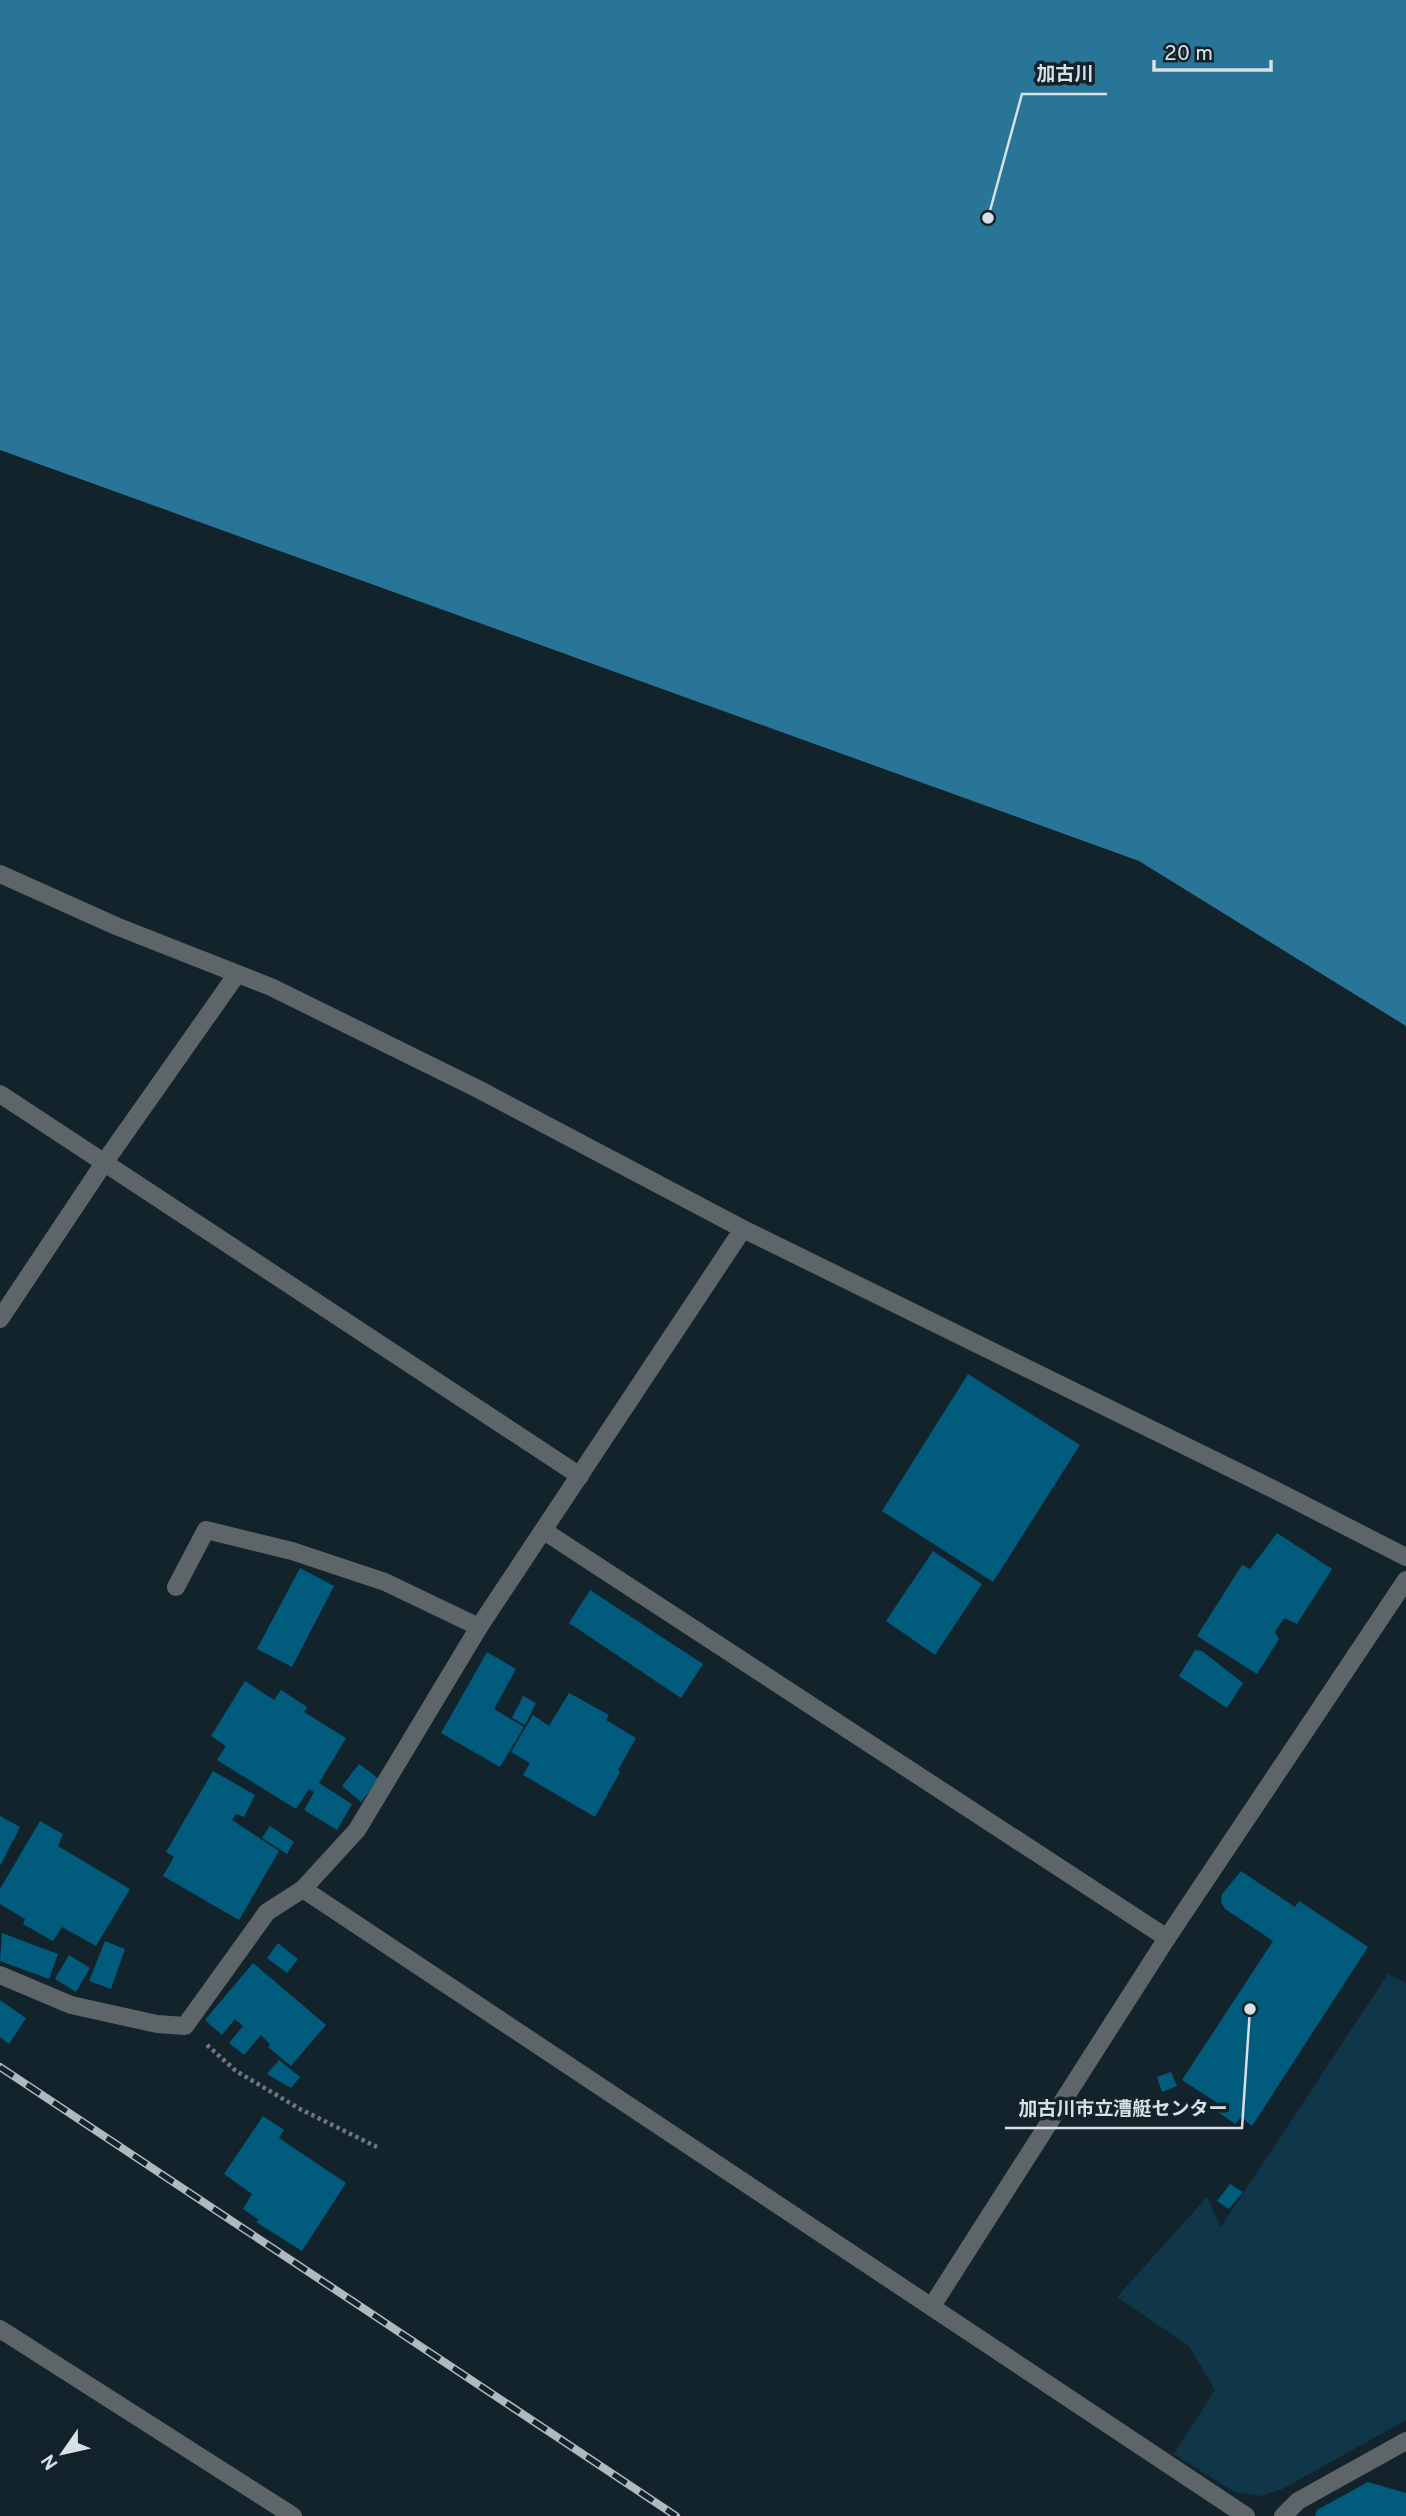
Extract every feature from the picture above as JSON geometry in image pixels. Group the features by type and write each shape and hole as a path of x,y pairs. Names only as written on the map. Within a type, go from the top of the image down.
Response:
{"street":[{"path":"0,874 116,926 271,987 478,1089 743,1229 1406,1557"},
{"path":"0,1319 104,1163 237,974"},
{"path":"0,1094 580,1476"},
{"path":"0,1975 71,2005 157,2024 186,2026 267,1912 303,1889 357,1830 479,1627 743,1229"},
{"path":"176,1587 206,1530 292,1551 385,1582 479,1627"},
{"path":"544,1531 1167,1938"},
{"path":"932,2306 1167,1938 1406,1580"},
{"path":"303,1889 1246,2516"},
{"path":"0,2329 293,2516"},
{"path":"1283,2516 1298,2501 1406,2441"}],"path":[{"path":"186,2026 236,2071 300,2109 377,2147"}],"shaded area":[{"path":"1388,1974 1406,1983 1406,2420 1282,2489 1261,2496 1234,2492 1174,2454 1215,2390 1189,2346 1117,2297 1207,2197 1221,2227"}],"water":[{"path":"0,0 1406,0 1406,1026 1139,861 0,450"}],"building":[{"path":"968,1374 1080,1445 993,1582 882,1511"},
{"path":"1277,1533 1332,1569 1297,1624 1284,1618 1275,1632 1279,1639 1257,1674 1197,1636 1242,1565 1250,1569"},
{"path":"933,1551 982,1584 935,1655 886,1621"},
{"path":"300,1568 334,1586 292,1667 257,1649"},
{"path":"590,1590 703,1664 681,1698 569,1623"},
{"path":"1195,1650 1202,1651 1243,1683 1227,1708 1179,1676"},
{"path":"487,1652 516,1669 494,1709 524,1727 500,1767 441,1733"},
{"path":"245,1681 274,1700 281,1690 307,1707 304,1712 346,1738 319,1783 352,1804 337,1830 304,1810 314,1792 309,1789 296,1809 217,1760 226,1746 211,1736"},
{"path":"569,1693 609,1715 606,1720 636,1738 595,1817 523,1775 530,1763 511,1752 533,1715 549,1726"},
{"path":"523,1696 536,1703 525,1725 512,1718"},
{"path":"359,1764 379,1779 361,1802 342,1786"},
{"path":"213,1771 255,1795 244,1817 236,1814 232,1820 279,1851 239,1920 163,1876 174,1857 166,1852"},
{"path":"0,1816 20,1827 0,1866"},
{"path":"40,1821 63,1834 58,1846 130,1889 96,1946 62,1927 53,1941 23,1924 25,1919 0,1904 0,1889"},
{"path":"270,1826 294,1842 287,1854 262,1838"},
{"path":"1241,1871 1295,1907 1299,1901 1368,1947 1252,2126 1241,2117 1235,2124 1215,2110 1219,2104 1182,2080 1273,1941 1225,1909 1221,1902 1222,1894"},
{"path":"2,1933 58,1954 49,1979 0,1961"},
{"path":"105,1941 125,1949 111,1989 89,1981"},
{"path":"278,1943 298,1959 287,1973 267,1958"},
{"path":"69,1955 90,1968 76,1992 55,1979"},
{"path":"253,1963 326,2025 291,2066 268,2047 270,2044 261,2035 244,2055 229,2043 243,2026 235,2019 222,2035 205,2020"},
{"path":"0,2000 26,2018 9,2044 0,2037"},
{"path":"279,2060 300,2077 291,2088 267,2074"},
{"path":"1171,2072 1177,2086 1162,2092 1157,2077"},
{"path":"263,2116 284,2130 279,2138 346,2183 302,2251 256,2222 259,2220 243,2209 252,2194 224,2174"},
{"path":"1230,2184 1243,2192 1229,2209 1217,2201"},
{"path":"1368,2482 1406,2493 1406,2516 1315,2516 1317,2510"}],"railway":[{"path":"0,2067 676,2516"}],"place":[{"name":"加古川","path":"988,218"},
{"name":"加古川市立漕艇センター","path":"1250,2009"}]}
